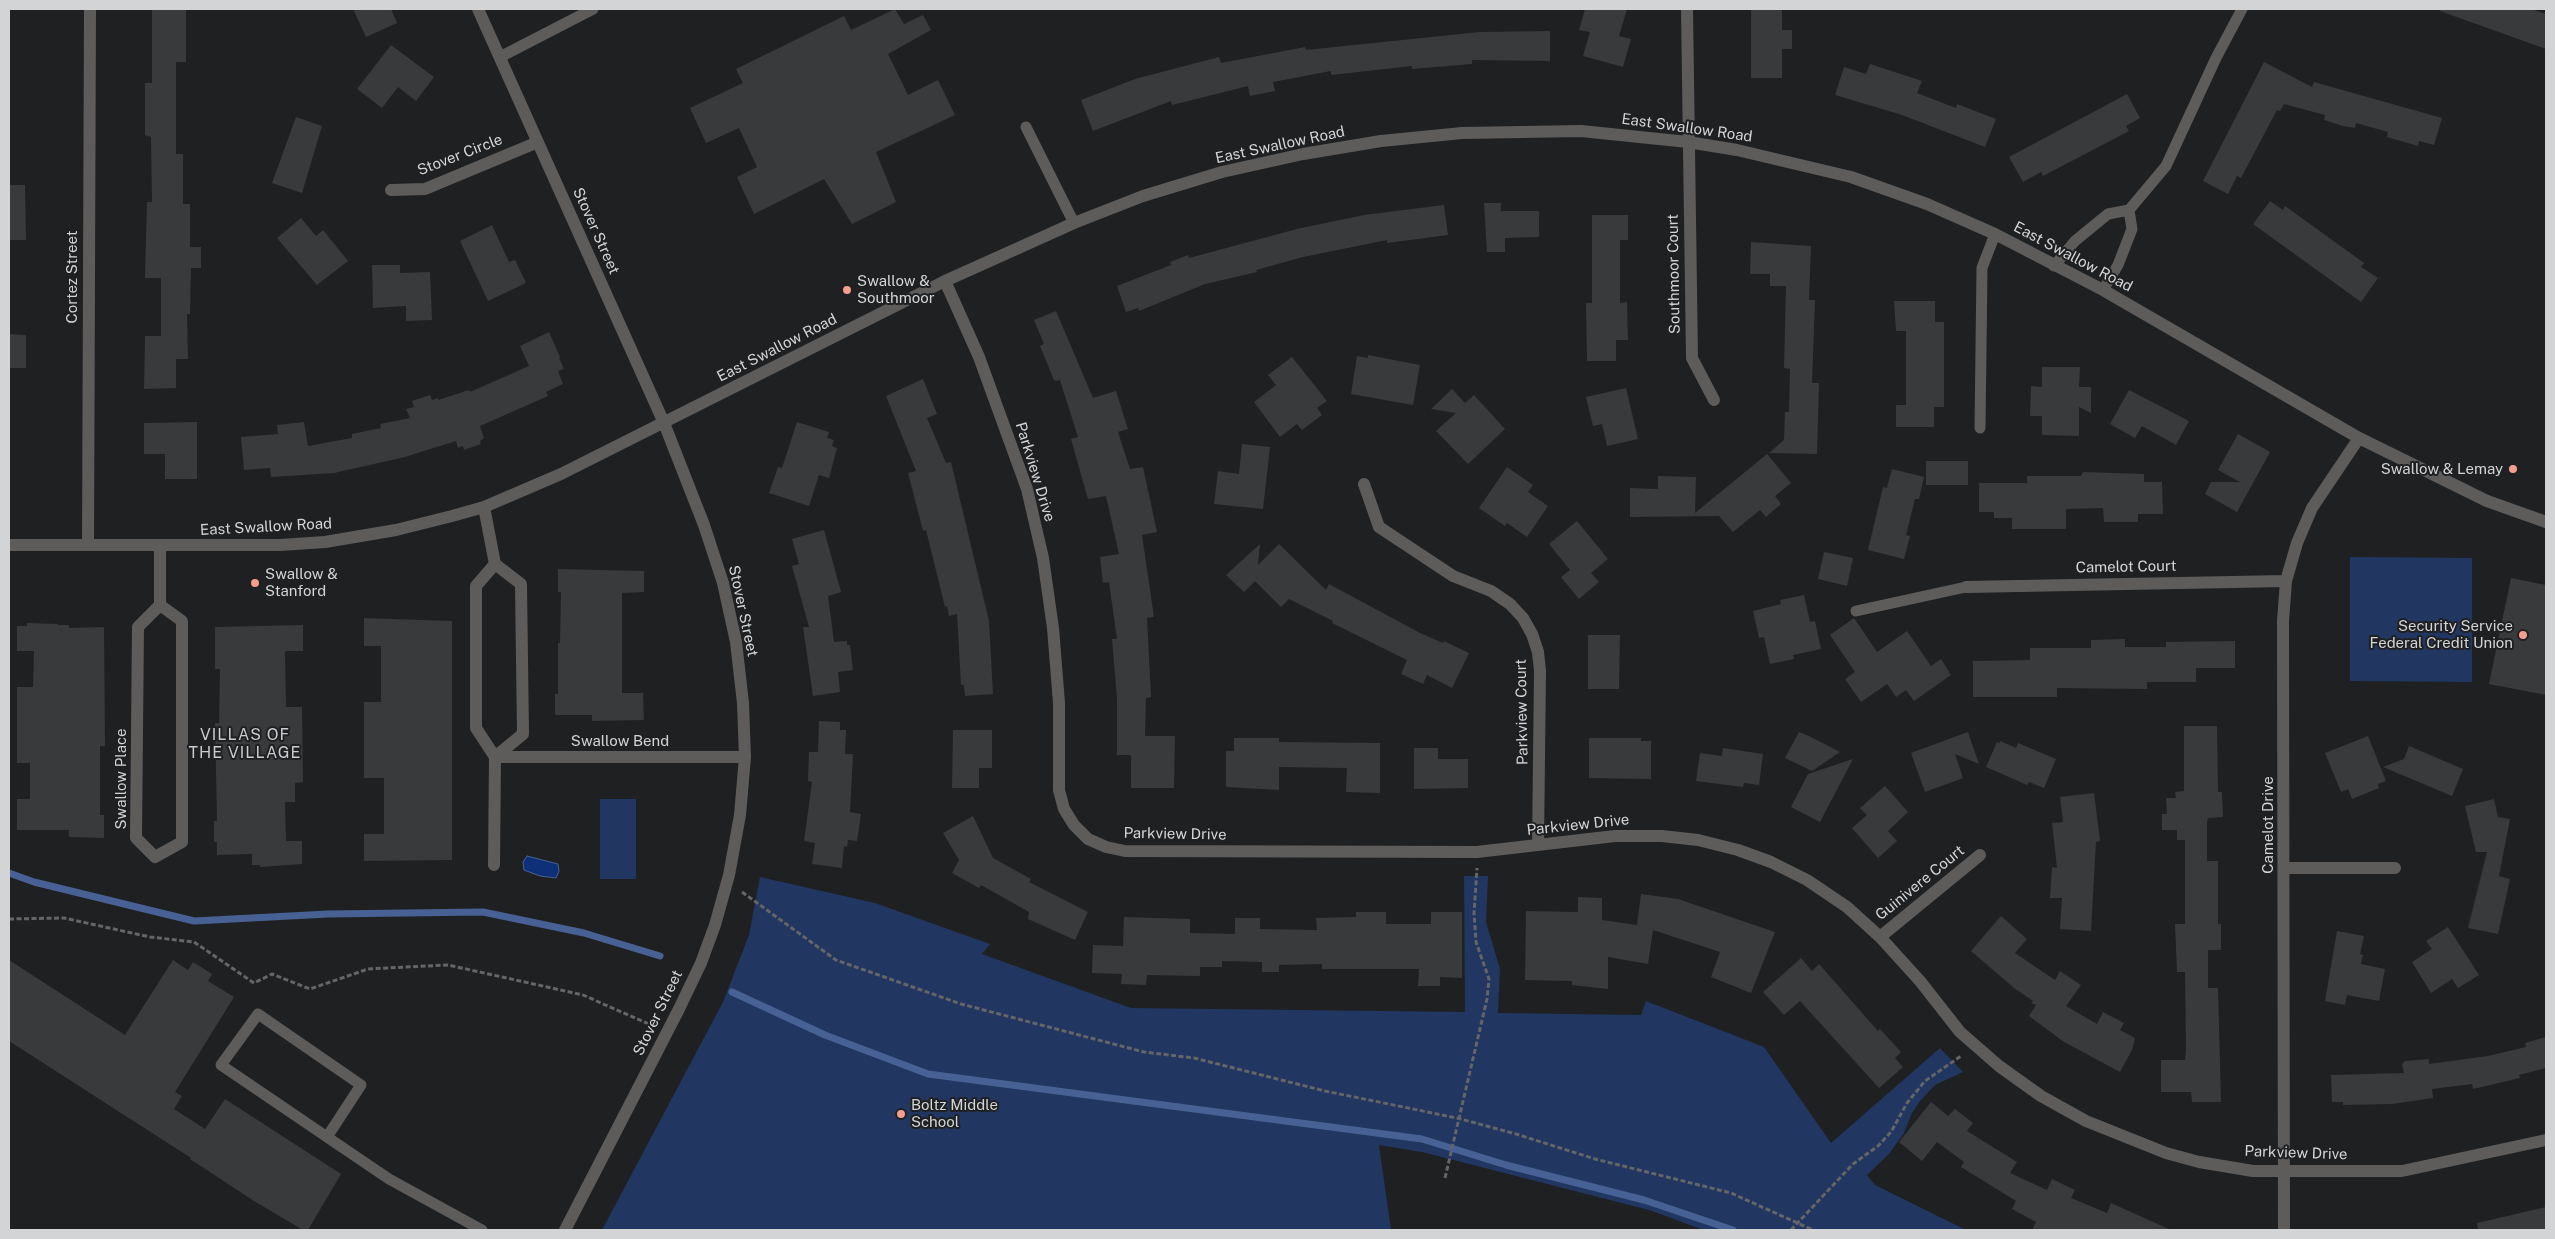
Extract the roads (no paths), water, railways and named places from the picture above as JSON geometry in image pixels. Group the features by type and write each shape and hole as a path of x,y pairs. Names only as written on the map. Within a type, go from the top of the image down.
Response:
{"street":[{"name":"Cortez Street","path":"88,545 90,9"},
{"name":"Stover Street","path":"478,9 664,423 704,525 723,583 736,642 744,703 745,757 740,815 727,882 701,963 565,1230"},
{"name":"Southmoor Court","path":"1687,9 1692,358 1714,400"},
{"name":"East Swallow Road","path":"9,545 160,546 325,542 396,530 484,506 561,474 945,281 1074,223 1143,196 1222,172 1303,154 1380,141 1462,133 1581,131 1688,142 1737,150 1852,176 1928,204 1995,234 2103,290 2359,438 2487,501 2546,522"},
{"name":"Stover Circle","path":"391,190 425,189 538,142"},
{"name":"Parkview Drive","path":"945,281 979,356 1027,489 1043,558 1053,628 1059,703 1059,790 1064,809 1074,825 1088,839 1106,847 1125,851 1478,852 1615,836 1662,836 1698,840 1738,850 1771,862 1807,880 1847,907 1880,937 1920,981 1960,1032 1999,1066 2041,1096 2109,1132 2166,1153 2199,1162 2253,1170 2402,1171 2546,1140"},
{"name":"Camelot Drive","path":"2284,1230 2284,621 2286,581 2297,543 2312,508 2359,438"},
{"name":"Parkview Court","path":"1364,484 1379,526 1453,576 1491,591 1510,604 1523,618 1532,634 1538,652 1540,671 1538,845"},
{"path":"484,506 495,564 521,584 523,734 495,757"},
{"path":"160,546 160,605"},
{"path":"494,865 495,757 476,728 476,586 495,564"},
{"name":"Camelot Court","path":"1966,586 2286,581"},
{"name":"Swallow Place","path":"160,605 182,621 182,842 155,857 136,838 138,627 160,605"},
{"name":"Swallow Bend","path":"495,757 745,757"},
{"name":"Guinivere Court","path":"1880,937 1980,855"},
{"path":"2284,868 2395,868"}],"lane":[{"path":"500,57 593,9"},
{"path":"2054,266 2075,241 2108,214 2129,210 2166,166 2216,58 2242,9"},
{"path":"1026,127 1074,223"},
{"path":"2103,290 2118,265 2132,229 2129,210"},
{"path":"1980,428 1982,268 1995,234"},
{"path":"1856,611 1966,586"},
{"path":"327,1137 361,1085 258,1014 221,1065 327,1137 389,1179 482,1230"}],"waterway":[{"path":"9,873 34,882 194,921 328,914 483,912 584,933 660,956"},
{"path":"732,992 825,1035 928,1074 1422,1139 1506,1165 1644,1200 1733,1230"}],"place":[{"name":"Swallow & Southmoor","path":"847,290"},
{"name":"Swallow & Lemay","path":"2513,469"},
{"name":"Swallow & Stanford","path":"255,583"},
{"name":"Security Service Federal Credit Union","path":"2523,635"},
{"name":"Boltz Middle School","path":"901,1114"}],"district":[{"name":"VILLAS OF THE VILLAGE","path":"245,744"}]}
